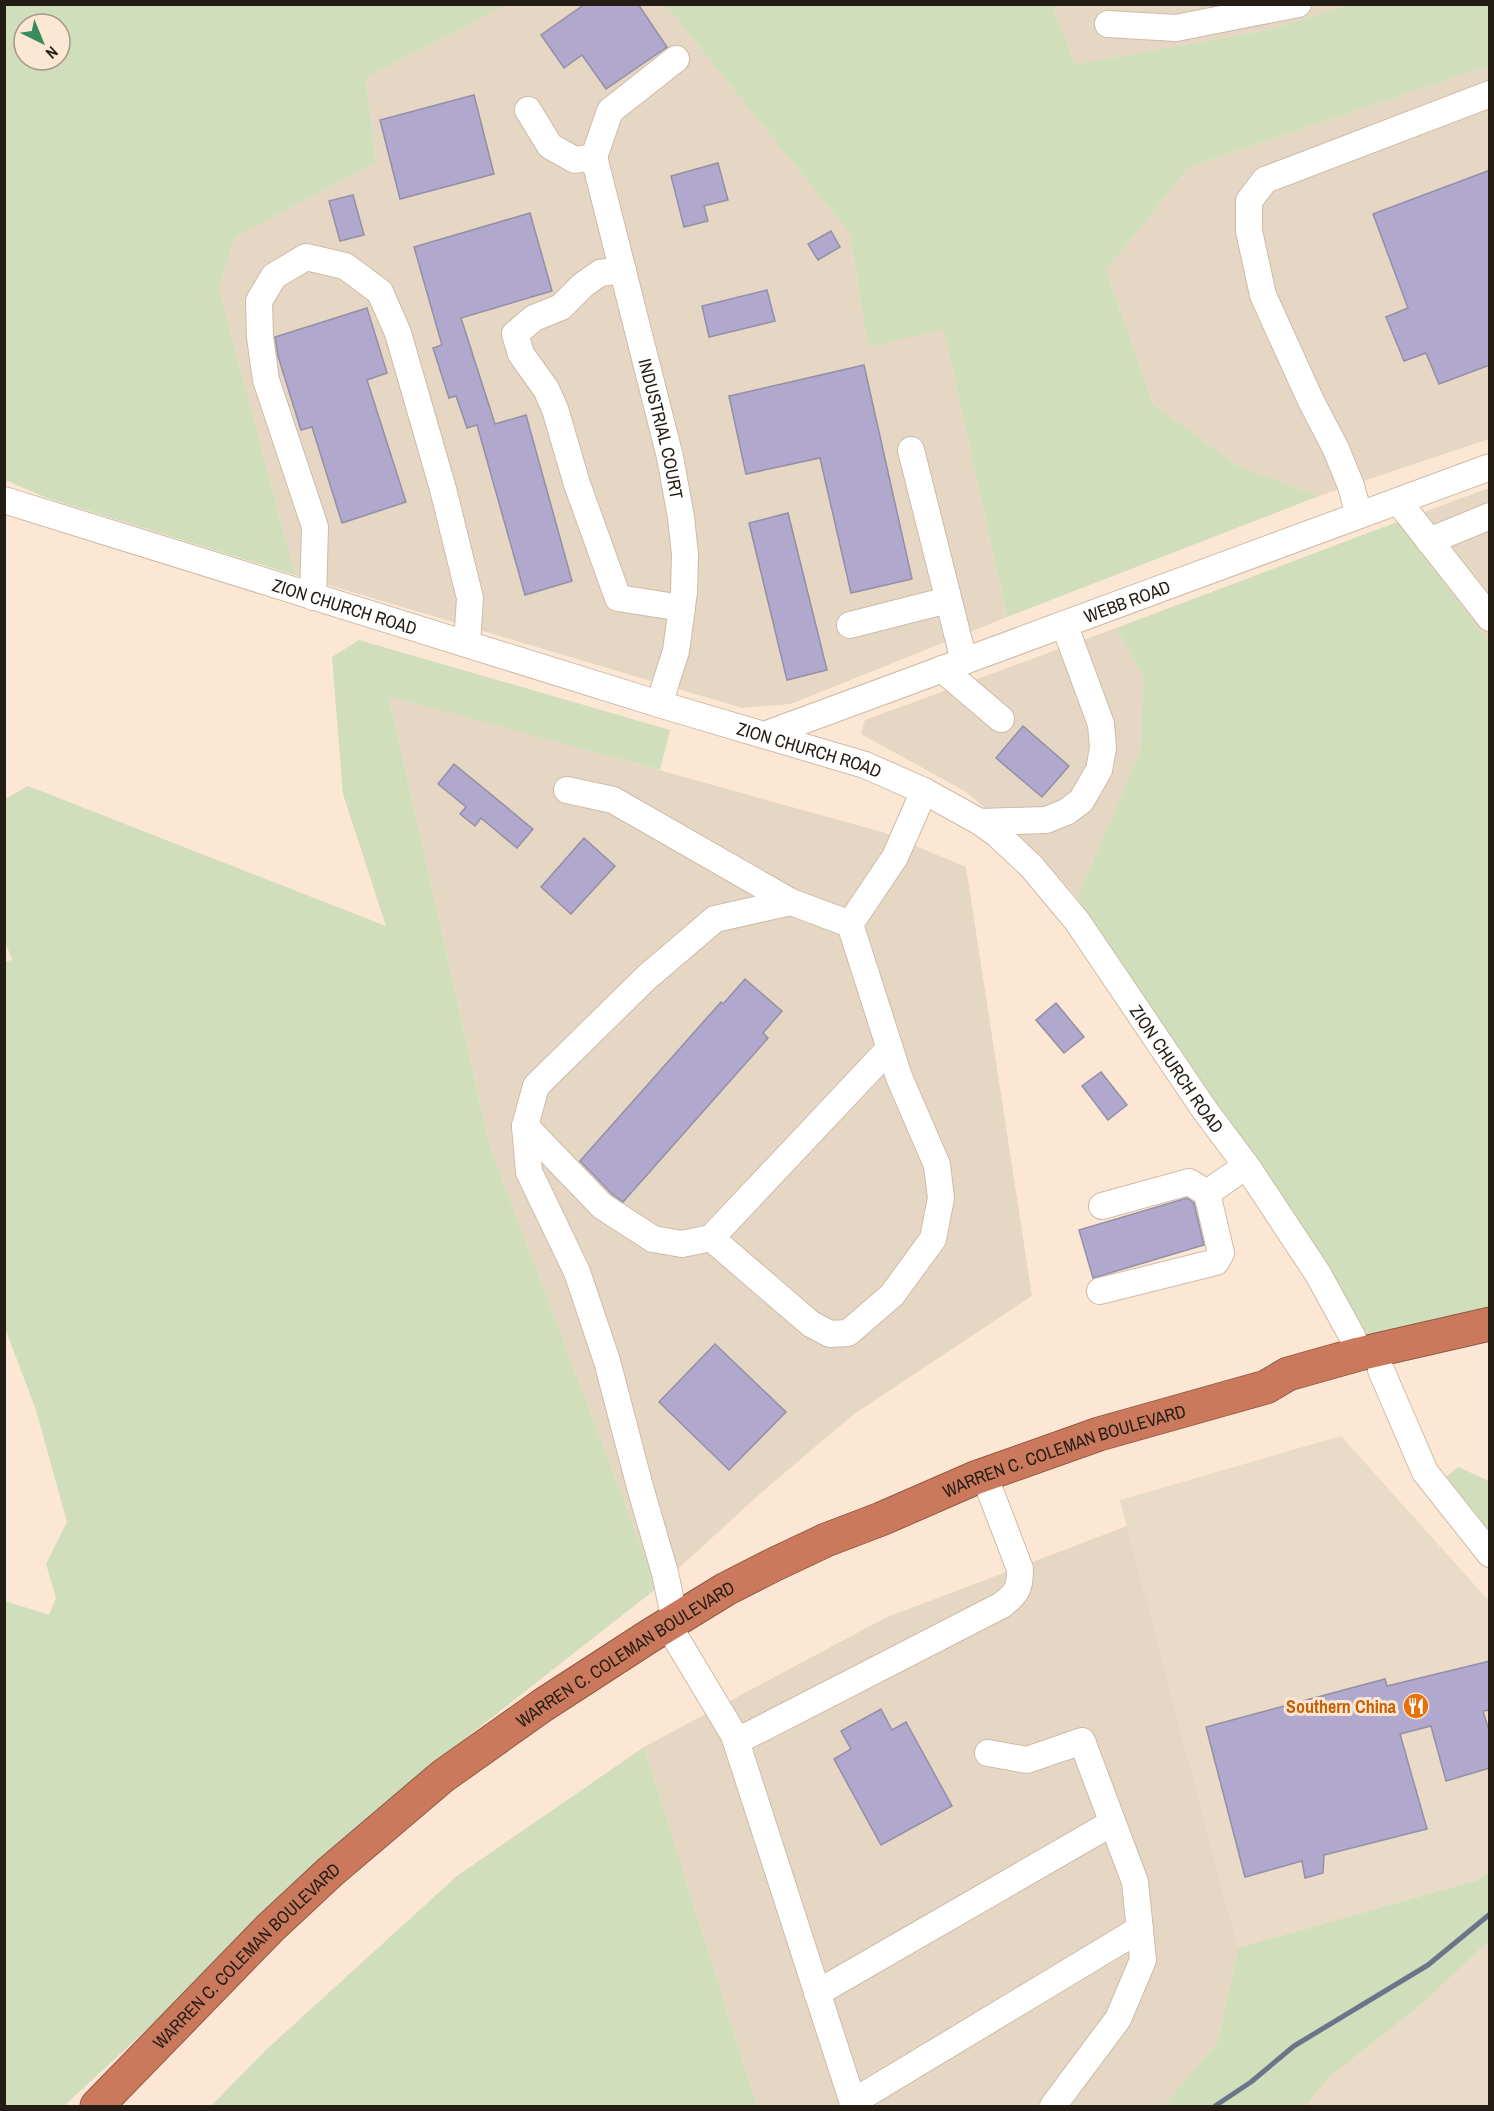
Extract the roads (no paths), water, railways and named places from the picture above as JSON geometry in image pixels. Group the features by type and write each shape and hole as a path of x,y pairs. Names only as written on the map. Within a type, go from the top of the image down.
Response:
{"highway":[{"name":"WARREN C. COLEMAN BOULEVARD","path":"1370,1362 1490,1324"},
{"name":"WARREN C. COLEMAN BOULEVARD","path":"97,2106 270,1928 330,1872 443,1776 543,1705 671,1623 773,1564 984,1475 1099,1434 1266,1387 1288,1374 1490,1343"}],"street":[{"path":"1108,24 1176,28 1290,8 1298,4"},
{"path":"528,110 550,146 575,160 594,157 610,111 676,59"},
{"path":"1359,515 1351,486 1335,449 1263,295 1249,231 1250,201 1265,180 1490,94"},
{"name":"INDUSTRIAL COURT","path":"594,157 670,457 681,518 685,555 682,608 676,651 660,704"},
{"path":"313,597 315,527 266,380 259,328 259,301 274,276 306,257 345,266 380,292 398,333 443,489 470,598 466,644"},
{"path":"623,270 600,273 583,285 561,307 534,318 515,334 521,354 546,389 555,409 577,484 618,598 682,608"},
{"path":"911,450 948,600 953,665 1001,718"},
{"name":"WEBB ROAD","path":"764,735 1490,467"},
{"name":"ZION CHURCH ROAD","path":"4,500 660,704 865,765 924,791 997,834 1032,867 1077,921 1204,1109 1246,1166 1318,1274 1352,1336 1370,1362 1425,1472 1490,1554"},
{"path":"1398,501 1490,618"},
{"path":"1429,541 1490,516"},
{"path":"850,625 948,600"},
{"path":"980,822 1046,820 1066,812 1081,801 1100,770 1103,748 1101,724 1064,624"},
{"path":"567,790 613,800 791,902 850,924"},
{"path":"850,924 895,857 924,791"},
{"path":"791,902 715,919 647,976 536,1086 525,1126 529,1172 577,1272 607,1361 665,1573 671,1623 734,1735 853,2104 1140,1929"},
{"path":"711,1238 811,1324 830,1334 848,1333 892,1295 933,1239 941,1198 937,1165 899,1077 850,924"},
{"path":"525,1126 602,1206 653,1239 682,1244 711,1238 890,1048"},
{"path":"1207,1193 1246,1166"},
{"path":"1100,1291 1216,1262 1221,1252 1207,1193 1189,1182 1102,1206"},
{"path":"734,1735 745,1737 1002,1605 1016,1594 1020,1584 1020,1569 984,1475"},
{"path":"988,1753 1027,1760 1082,1741 1135,1882 1143,1960 1118,2019 1053,2106"},
{"path":"817,1993 1112,1823"}],"waterway":[{"path":"1215,2106 1251,2082 1294,2046 1428,1965 1490,1914"}],"place":[{"name":"Southern China","path":"1416,1706"}]}
